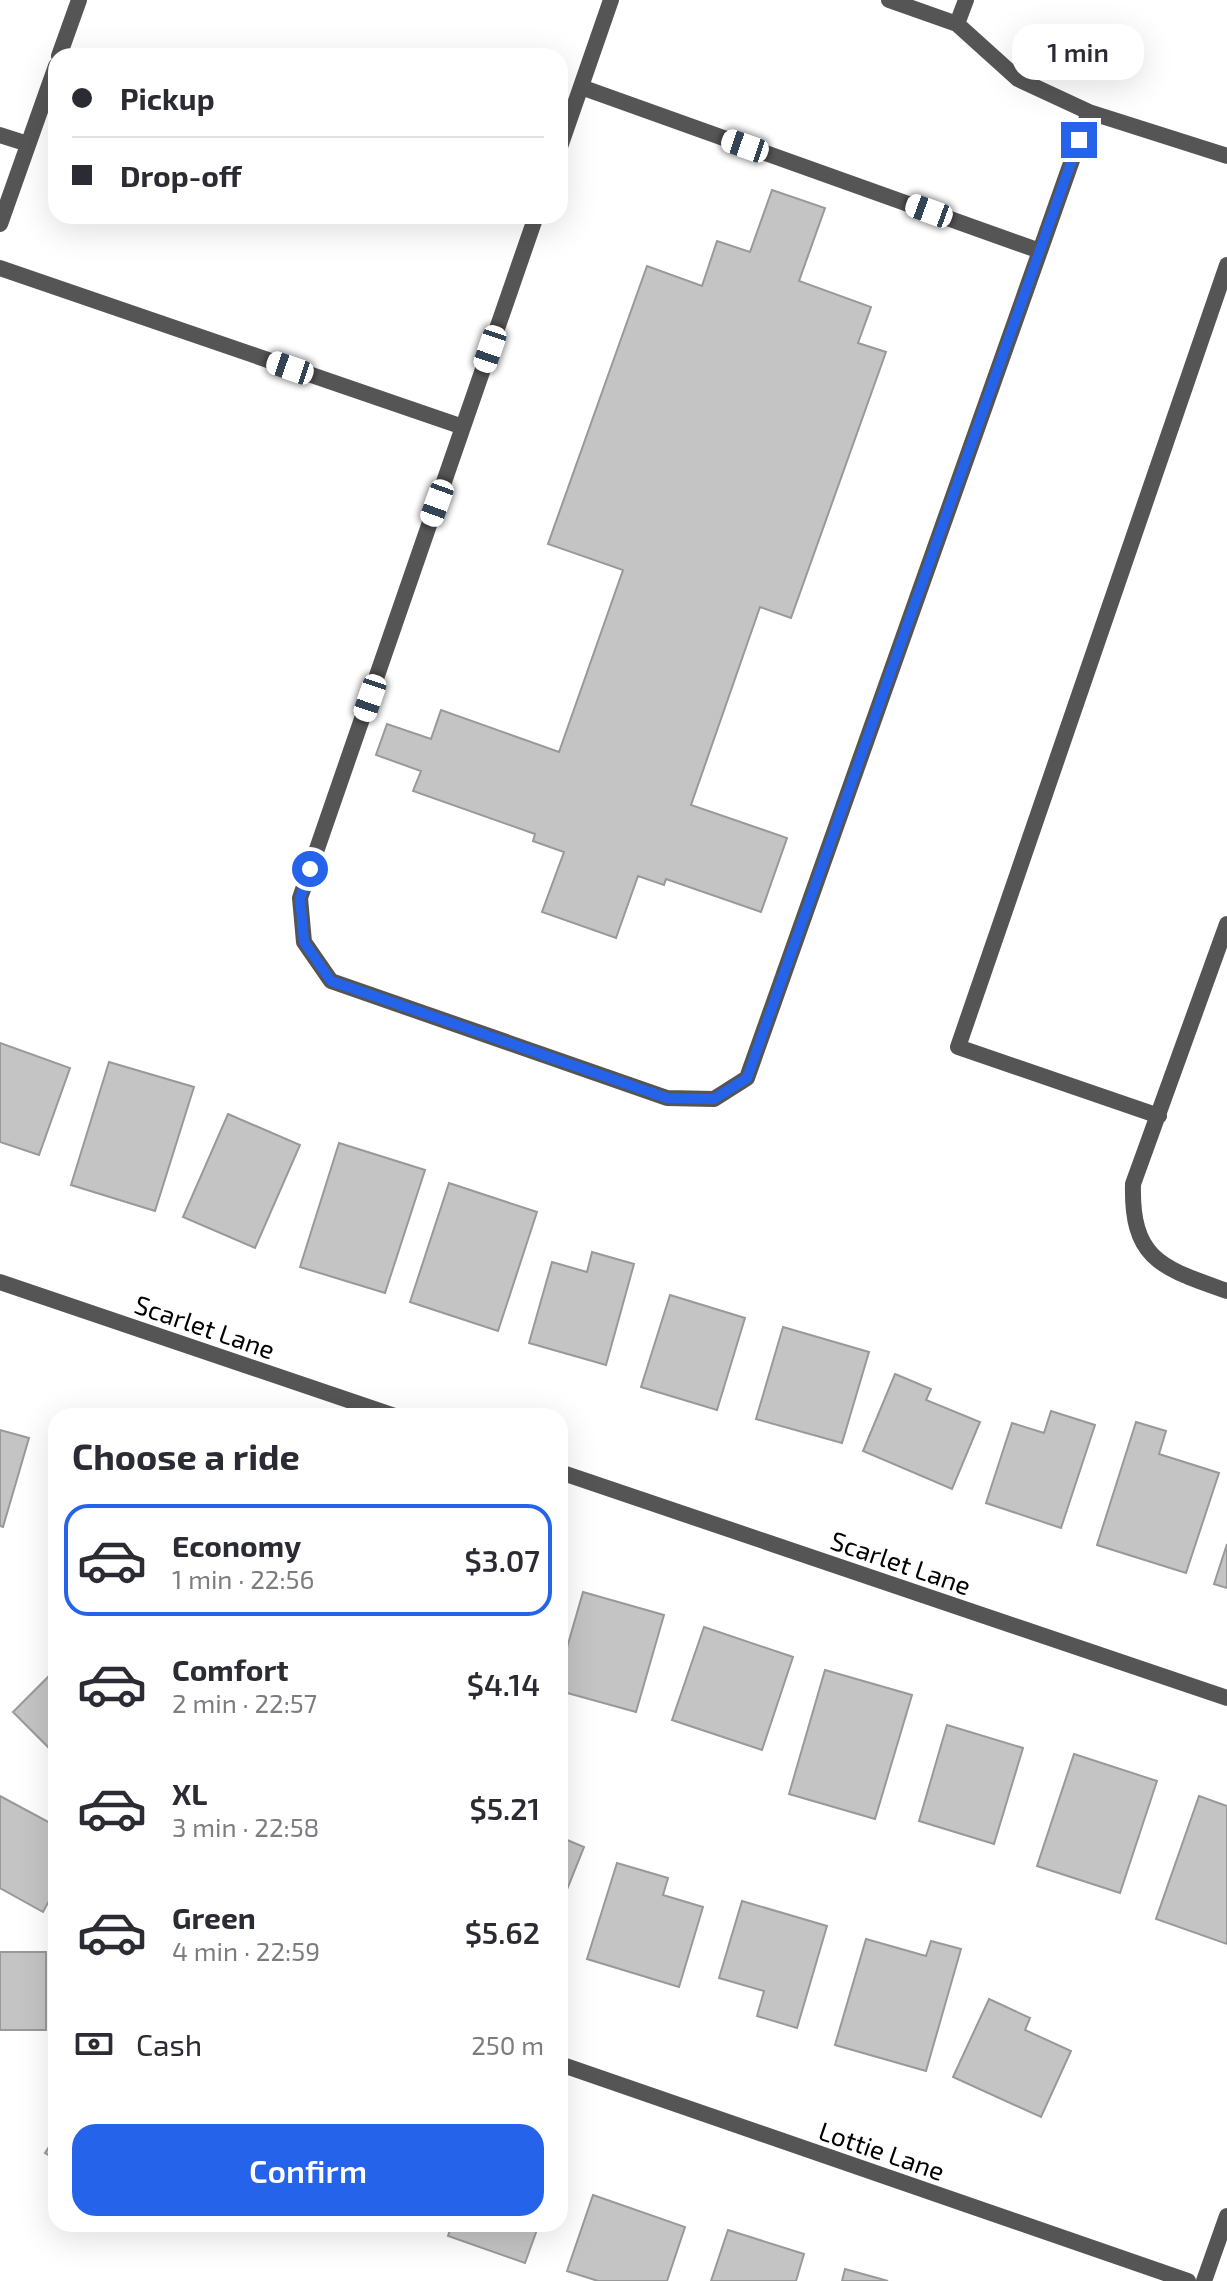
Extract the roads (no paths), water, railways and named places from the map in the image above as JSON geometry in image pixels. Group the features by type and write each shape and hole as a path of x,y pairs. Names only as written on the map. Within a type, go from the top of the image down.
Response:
{"street":[{"path":"62,48 79,0"},
{"path":"568,124 611,0"},
{"path":"889,0 957,24 1018,79 1089,112 1227,156"},
{"path":"957,24 966,0"},
{"path":"581,87 1040,251"},
{"path":"0,224 48,88"},
{"path":"533,224 300,898 304,942 331,981 667,1098 714,1099 747,1078 1089,112"},
{"path":"0,135 28,144"},
{"path":"1159,1116 958,1047 1227,265"},
{"path":"0,268 463,427"},
{"path":"1227,924 1133,1184 1132,1207 1136,1232 1150,1253 1171,1271 1227,1291"},
{"name":"Scarlet Lane","path":"0,1282 371,1408"},
{"name":"Scarlet Lane","path":"568,1475 1227,1698"},
{"name":"Lottie Lane","path":"568,2067 1188,2281"},
{"path":"1204,2281 1227,2216"}]}
